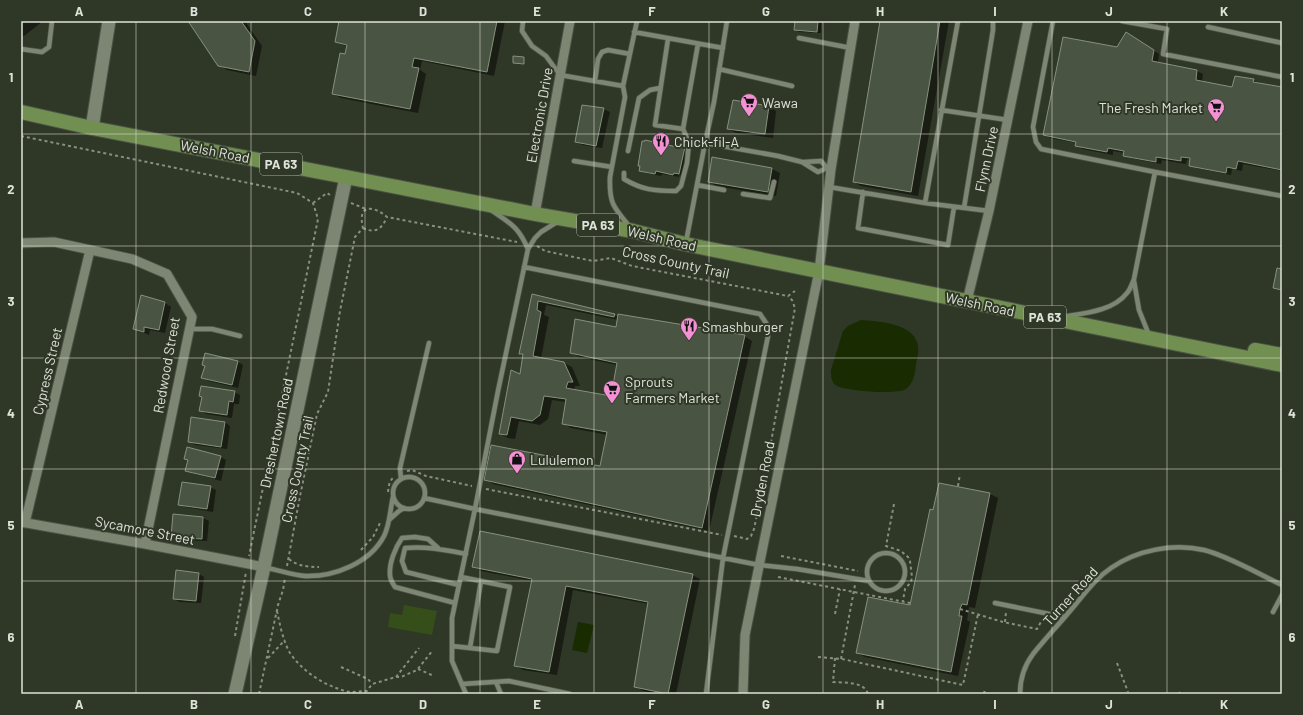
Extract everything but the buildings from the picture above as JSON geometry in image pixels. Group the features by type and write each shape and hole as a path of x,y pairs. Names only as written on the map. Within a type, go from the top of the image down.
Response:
{"main road":[{"path":"92,128 109,21"},
{"name":"Welsh Road","path":"21,112 92,128 482,204 633,231 685,244 1282,365"},
{"name":"Dreshertown Road","path":"235,694 264,567 346,177"},
{"name":"Welsh Road","path":"1209,350 1235,346 1282,355"},
{"path":"1251,359 1282,375"}],"street":[{"name":"Electronic Drive","path":"535,214 570,21"},
{"path":"819,271 829,187 829,168 855,21"},
{"name":"Flynn Drive","path":"967,301 989,211 1028,21"},
{"name":"Redwood Street","path":"21,243 54,242 132,259 167,274 192,317 145,544"},
{"name":"Cypress Street","path":"23,522 90,250"},
{"name":"Dryden Road","path":"743,694 745,634 819,271"},
{"name":"Sycamore Street","path":"23,522 264,567"}],"lane":[{"path":"21,49 42,52 48,47 52,21"},
{"path":"523,21 522,31 532,46 546,56 560,75 623,86"},
{"path":"633,231 611,202 610,190 612,167 625,97 623,86 636,21"},
{"path":"685,244 727,21"},
{"path":"925,203 958,21"},
{"path":"964,208 993,30 993,21"},
{"path":"1053,21 1033,127 1036,142 1041,149 1282,196"},
{"path":"1122,21 1167,29 1163,54 1282,77"},
{"path":"1208,26 1282,42"},
{"path":"634,32 723,48"},
{"path":"668,38 655,125 683,129"},
{"path":"799,38 851,48"},
{"path":"624,173 624,178 636,186 658,191 676,191 681,186 687,163 689,143 683,129 698,44"},
{"path":"595,81 598,59 602,52 608,50 630,54"},
{"path":"719,69 792,86"},
{"path":"628,151 639,98 650,90 660,88"},
{"path":"941,110 1008,120"},
{"path":"705,142 802,162 821,161 829,168 818,172 802,162"},
{"path":"574,161 612,167"},
{"path":"1054,319 1105,308 1120,300 1128,292 1134,279 1155,172"},
{"path":"743,194 770,198 774,182"},
{"path":"697,185 724,190"},
{"path":"829,187 925,203 989,211"},
{"path":"863,192 858,228 948,245 954,207"},
{"path":"482,204 515,227 528,246"},
{"path":"466,694 452,661 452,618 498,390 528,246 541,232 563,218"},
{"path":"524,267 760,314 768,326 768,336 723,558 706,694"},
{"path":"1134,279 1139,310 1151,338"},
{"path":"190,329 212,329 240,336"},
{"path":"401,479 400,468 429,344"},
{"path":"264,567 305,576 326,575 344,570 367,557 384,536 390,519 394,487 401,479 412,477 421,482 424,487 424,498 419,506 414,508 404,508 399,506 393,497"},
{"path":"424,498 759,565 797,569 869,581 878,590 884,592 891,591 902,584 906,572 905,565 897,555 884,553 878,554 873,558 867,569 869,581"},
{"path":"390,519 404,508"},
{"path":"438,548 428,539 415,537 402,538 397,545 390,576 395,587 455,603"},
{"path":"459,585 406,572 402,561 406,548 415,547 438,548 466,554"},
{"name":"Turner Road","path":"1020,694 1021,681 1028,660 1064,617 1094,583 1111,568 1141,553 1170,548 1192,548 1215,554 1282,585"},
{"path":"452,646 497,651 510,587 461,577"},
{"path":"470,648 481,581"},
{"path":"1273,612 1282,595"},
{"path":"995,603 1064,617"},
{"path":"462,684 509,681 570,694"},
{"path":"496,682 501,694"}],"path":[{"name":"Cross County Trail","path":"260,694 277,610 283,590 300,496 318,414 328,392 340,311 355,238 363,228 362,217 366,210 371,208 376,209 387,217 528,246 540,247 545,251 593,261 611,258 632,266 788,296"},
{"path":"363,228 374,231 379,229 382,227 387,217"},
{"path":"727,535 747,539 751,536 754,529 767,468 795,308 792,300 788,296 795,291"},
{"path":"958,486 960,474"},
{"path":"486,489 713,534"},
{"path":"894,504 886,546 901,550 908,557 910,562 912,577 911,582 905,589 903,601"},
{"path":"781,556 858,571 841,659"},
{"path":"778,577 910,603"},
{"path":"834,614 840,589"},
{"path":"960,609 1016,625 1037,629 1046,614"},
{"path":"277,610 285,640 290,652 301,666 320,682 346,691 367,691 371,688 372,684 396,677 402,677 418,669 433,650"},
{"path":"818,657 841,659 963,685 978,614"},
{"path":"267,659 285,640"},
{"path":"396,677 419,648"},
{"path":"835,658 833,682 861,686 867,690 868,694"},
{"path":"1117,663 1128,692"},
{"path":"341,666 368,679 372,684"},
{"path":"418,669 434,676"},
{"path":"984,694 985,689"}],"shaded area":[{"path":"861,320 892,324 907,330 912,334 918,346 918,352 915,374 909,387 901,391 883,392 861,391 842,388 835,385 832,379 831,370 843,331 848,326"},
{"path":"404,605 437,611 432,635 388,627 390,613 402,615"},
{"path":"578,622 594,625 587,653 572,650"}],"place":[{"name":"Wawa","path":"749,117"},
{"name":"The Fresh Market","path":"1216,122"},
{"name":"Chick-fil-A","path":"661,156"},
{"name":"Smashburger","path":"689,341"},
{"name":"Sprouts Farmers Market","path":"612,404"},
{"name":"Lululemon","path":"517,474"}]}
